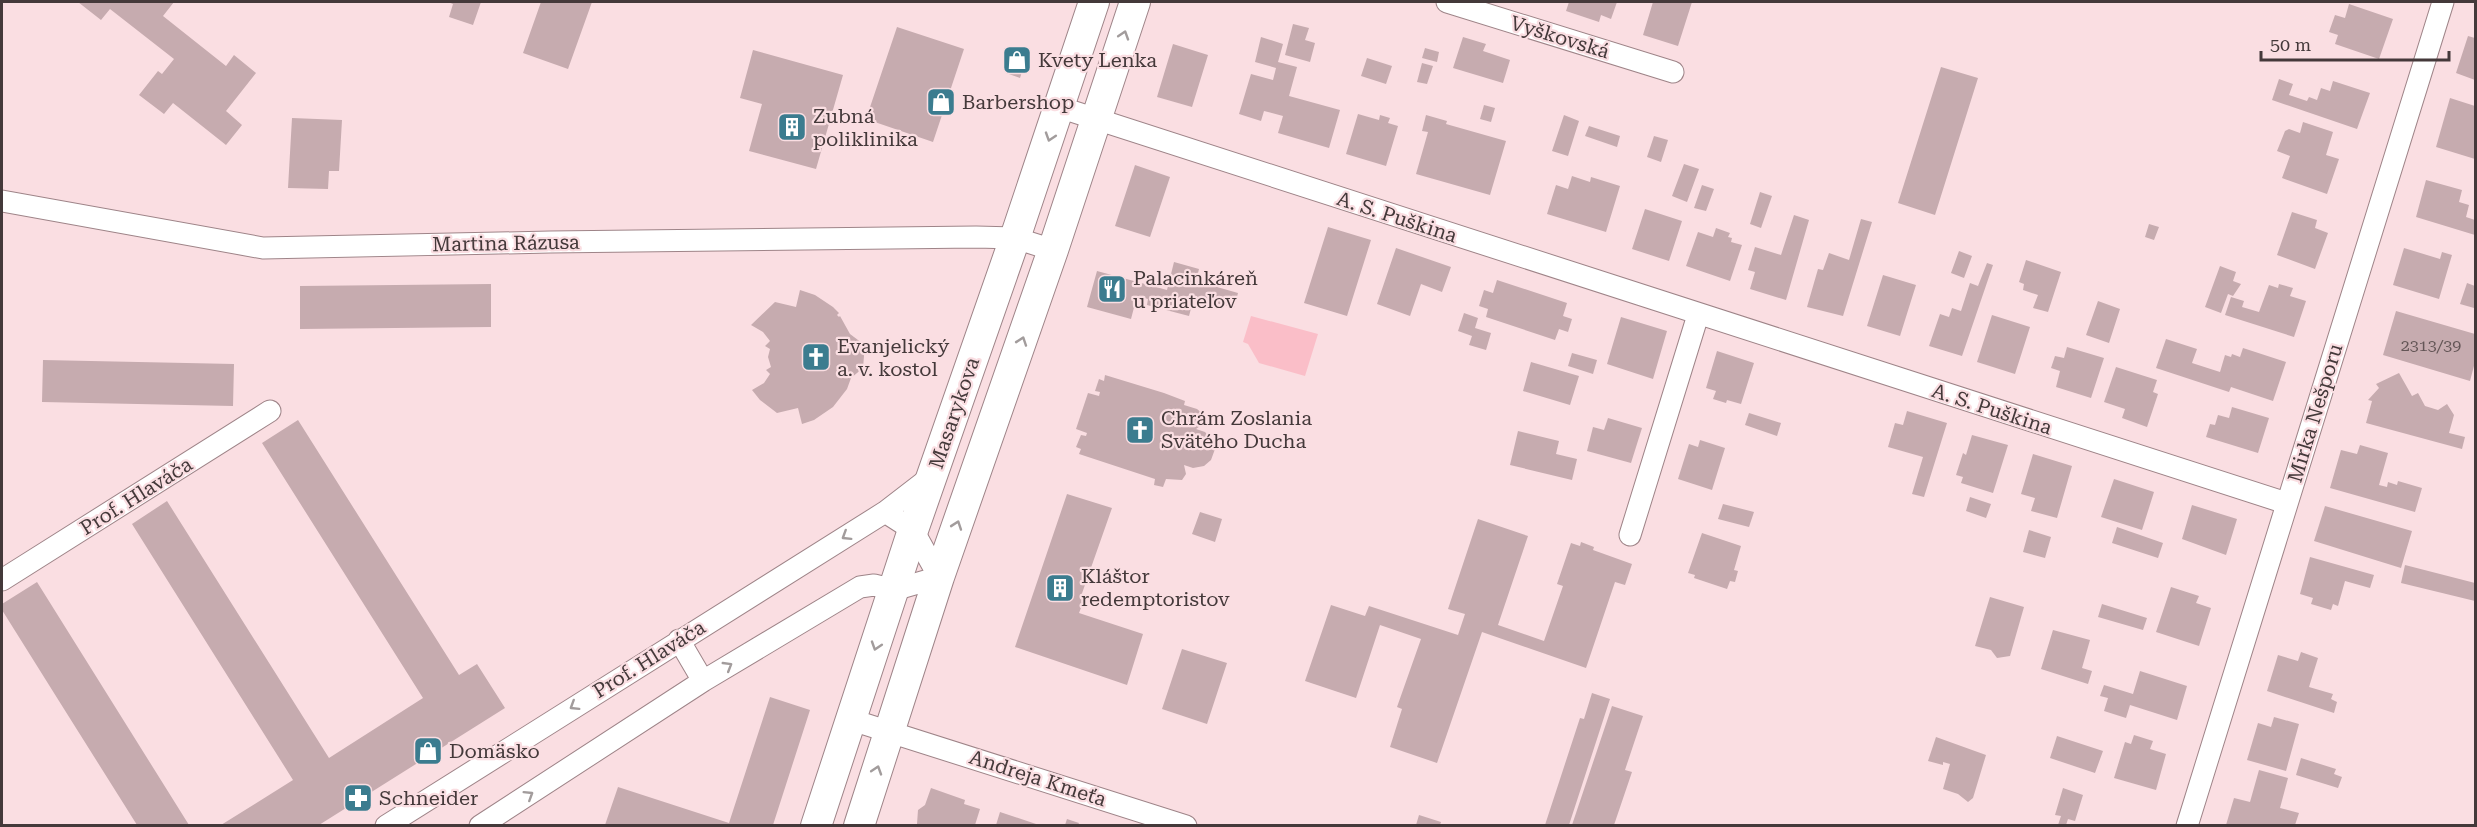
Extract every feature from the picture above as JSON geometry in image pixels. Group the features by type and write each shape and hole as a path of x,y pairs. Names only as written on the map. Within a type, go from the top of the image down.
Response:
{"main road":[{"name":"Masarykova","path":"816,825 1094,2"},
{"name":"Masarykova","path":"859,825 939,577 1053,250 1135,2"}],"street":[{"name":"Vyškovská","path":"1447,2 1673,72"},
{"name":"Mirka Nešporu","path":"2187,825 2443,2"},
{"name":"A. S. Puškina","path":"1059,107 2286,503"},
{"name":"Martina Rázusa","path":"2,201 263,248 746,239 1015,238 1053,250"},
{"path":"1630,535 1698,315"},
{"name":"Prof. Hlaváča","path":"2,580 270,411"},
{"name":"Prof. Hlaváča","path":"386,825 885,512 933,474"},
{"path":"480,825 560,776 703,681 860,587 874,585 894,590 939,577 914,530 885,512"},
{"path":"679,640 703,681"},
{"name":"Andreja Kmeťa","path":"852,720 1186,825"}],"shaded area":[{"path":"1251,316 1318,334 1305,376 1259,363 1248,344 1243,342"}],"building":[{"path":"78,2 174,2 163,16 226,66 234,55 256,73 226,111 242,125 226,145 173,103 164,114 139,95 158,71 162,74 174,59 110,9 101,20"},
{"path":"448,2 481,2 473,25 449,17 453,4"},
{"path":"541,2 592,2 568,69 523,53"},
{"path":"1569,2 1617,2 1611,19 1601,15 1599,22 1566,11"},
{"path":"1653,2 1692,2 1678,46 1643,35"},
{"path":"2349,4 2393,19 2379,59 2335,44 2338,35 2329,32 2335,15 2345,18"},
{"path":"1293,24 1309,28 1305,40 1315,43 1310,62 1285,55"},
{"path":"897,27 964,49 933,142 866,119"},
{"path":"2468,36 2475,38 2475,80 2456,73"},
{"path":"1261,37 1283,44 1278,62 1297,67 1289,96 1340,110 1329,148 1278,133 1283,116 1264,111 1261,121 1239,114 1251,74 1273,80 1276,68 1255,62"},
{"path":"1463,37 1486,44 1483,51 1510,60 1503,83 1453,68"},
{"path":"1173,44 1208,55 1192,107 1157,97"},
{"path":"1014,48 1028,53 1020,78 1006,73"},
{"path":"1425,48 1439,52 1437,62 1422,58"},
{"name":"Zubná poliklinika","path":"753,50 843,75 816,169 749,151 762,104 740,98"},
{"path":"1367,58 1392,66 1386,84 1361,76"},
{"path":"1422,63 1433,66 1427,84 1417,82"},
{"path":"1941,67 1978,78 1935,215 1898,203"},
{"path":"2279,79 2293,84 2289,95 2307,101 2309,97 2317,100 2321,88 2330,91 2333,81 2370,93 2357,129 2272,100"},
{"path":"2450,98 2475,106 2475,159 2436,147"},
{"path":"1484,105 1495,108 1491,122 1480,119"},
{"path":"1358,114 1379,120 1380,115 1390,118 1388,123 1398,126 1386,166 1346,154"},
{"path":"1426,115 1447,121 1446,124 1506,141 1490,195 1416,174 1428,132 1422,131"},
{"path":"1564,115 1579,121 1568,156 1552,151"},
{"path":"292,118 342,120 339,171 329,171 328,189 288,188"},
{"path":"2303,122 2333,132 2326,155 2339,159 2327,194 2282,178 2290,156 2277,151 2285,131 2289,129 2300,133"},
{"path":"1589,126 1620,136 1617,147 1585,136"},
{"path":"1654,136 1668,140 1661,162 1647,157"},
{"path":"1684,164 1699,169 1687,202 1672,196"},
{"path":"1135,165 1170,177 1150,237 1115,226"},
{"path":"1572,176 1590,182 1591,177 1620,186 1606,232 1547,214 1556,185 1568,189"},
{"path":"2426,180 2462,190 2459,202 2469,205 2466,217 2475,220 2475,235 2416,217"},
{"path":"1702,185 1714,189 1706,211 1694,208"},
{"path":"1760,192 1772,196 1761,228 1750,224"},
{"path":"1645,209 1682,221 1669,261 1632,249"},
{"path":"2292,212 2317,220 2315,228 2328,233 2315,269 2277,255"},
{"path":"1794,215 1809,220 1786,300 1750,289 1755,272 1748,270 1755,247 1781,255"},
{"path":"1861,219 1872,222 1843,316 1807,307 1818,269 1823,270 1829,253 1849,260"},
{"path":"2149,224 2159,227 2154,240 2145,237"},
{"path":"1328,227 1371,240 1347,316 1304,303"},
{"path":"1716,228 1730,233 1728,237 1732,238 1731,242 1742,245 1730,281 1686,266 1698,232 1713,237"},
{"path":"1396,248 1451,267 1442,292 1421,284 1410,316 1377,304"},
{"path":"2404,248 2440,259 2442,252 2452,255 2439,299 2393,285"},
{"path":"1959,251 1972,256 1964,278 1951,273"},
{"path":"2026,260 2061,272 2048,312 2033,308 2038,295 2023,290 2024,284 2019,282"},
{"path":"1174,262 1199,269 1196,281 1238,293 1234,308 1194,297 1189,316 1147,305 1148,299 1137,296 1131,319 1087,307 1097,271 1167,290"},
{"path":"1987,263 1993,265 1962,356 1929,346 1940,314 1949,317 1952,308 1961,311 1970,283 1978,286"},
{"path":"2220,266 2236,272 2233,281 2241,284 2233,296 2228,294 2221,313 2205,307"},
{"path":"1883,275 1916,285 1900,336 1867,326"},
{"path":"1497,280 1567,303 1563,316 1572,319 1568,332 1559,329 1555,340 1486,317 1488,309 1479,306 1484,290 1493,293"},
{"path":"2467,283 2475,286 2474,308 2460,304"},
{"path":"491,284 491,327 300,329 300,286"},
{"path":"2279,284 2293,288 2290,296 2306,301 2294,337 2225,315 2231,297 2244,301 2242,307 2259,312 2269,285 2278,288"},
{"name":"Evanjelický a. v. kostol","path":"800,290 815,295 839,313 837,315 840,316 850,334 862,343 864,356 863,368 851,378 847,389 833,407 814,420 802,424 798,408 777,413 760,400 752,390 764,383 770,374 766,370 771,367 768,357 770,349 765,346 770,341 763,332 751,325 775,302 796,307"},
{"path":"2098,301 2120,309 2109,343 2086,335"},
{"path":"2396,311 2475,334 2475,362 2470,381 2383,355"},
{"path":"1464,313 1478,318 1475,328 1491,333 1486,350 1469,345 1472,336 1458,331"},
{"path":"1992,315 2030,327 2015,374 1977,362"},
{"path":"1621,317 1667,331 1653,379 1607,364"},
{"path":"2166,339 2197,349 2192,363 2220,372 2225,355 2231,357 2232,354 2240,357 2243,348 2286,362 2273,401 2231,387 2229,392 2156,368"},
{"path":"2067,347 2104,358 2091,398 2056,387 2060,371 2051,368 2055,356 2064,358"},
{"path":"1717,351 1754,363 1741,404 1713,399 1716,391 1706,388"},
{"path":"1572,353 1597,360 1593,374 1568,366"},
{"path":"43,360 234,364 233,406 42,402"},
{"path":"1531,362 1579,376 1570,405 1523,391"},
{"path":"2116,367 2157,380 2153,392 2158,394 2147,427 2122,418 2125,409 2104,402"},
{"path":"2399,373 2412,396 2418,393 2425,406 2438,410 2447,404 2454,415 2449,433 2465,437 2462,449 2366,423 2372,401 2368,400 2379,388 2376,384"},
{"name":"Chrám Zoslania Svätého Ducha","path":"1105,375 1164,393 1185,401 1184,405 1197,409 1203,414 1203,424 1196,429 1205,432 1212,440 1215,449 1211,460 1204,466 1193,468 1184,465 1186,474 1182,480 1166,479 1163,487 1154,485 1155,479 1079,454 1081,449 1076,447 1081,435 1086,436 1087,433 1076,429 1088,393 1099,396 1100,392 1095,391 1099,379 1104,381"},
{"path":"2232,407 2269,418 2258,453 2206,437 2210,424 2215,425 2218,415 2229,418"},
{"path":"1907,411 1947,423 1924,497 1912,494 1923,457 1888,447 1895,423 1903,425"},
{"path":"1749,413 1781,423 1777,436 1745,425"},
{"path":"1608,418 1642,428 1631,463 1587,451 1593,427 1604,430"},
{"path":"298,420 459,675 477,664 505,708 319,825 221,825 293,780 132,524 167,501 329,758 423,698 262,443"},
{"path":"1518,431 1559,441 1556,454 1577,459 1572,480 1510,465"},
{"path":"1972,435 2008,445 1993,493 1961,483 1963,477 1956,475 1963,453 1966,455"},
{"path":"1700,440 1725,448 1712,490 1678,479 1689,444 1698,447"},
{"path":"2360,445 2388,453 2379,485 2387,487 2388,482 2397,485 2398,481 2422,488 2415,512 2330,488 2341,450 2357,454"},
{"path":"2033,454 2072,466 2057,518 2031,511 2035,498 2021,494"},
{"path":"2114,479 2154,492 2142,530 2101,517"},
{"name":"Kláštor redemptoristov","path":"1067,494 1112,508 1080,599 1084,600 1079,613 1143,634 1127,685 1015,647"},
{"path":"1970,497 1991,504 1986,518 1966,511"},
{"path":"1723,504 1754,512 1749,527 1718,519"},
{"path":"2192,505 2237,519 2226,555 2182,539"},
{"path":"2325,506 2412,531 2401,568 2314,541"},
{"path":"1200,512 1222,519 1215,542 1192,534"},
{"path":"1478,519 1528,536 1498,625 1544,641 1563,586 1557,584 1571,543 1580,546 1581,542 1594,547 1593,550 1632,564 1625,585 1615,582 1586,668 1482,632 1437,763 1390,747 1402,709 1397,707 1421,639 1380,625 1356,698 1305,681 1331,605 1365,616 1369,606 1458,635 1465,614 1448,609"},
{"path":"2117,527 2163,543 2158,558 2112,543"},
{"path":"2029,530 2051,537 2045,558 2023,552"},
{"path":"1702,533 1741,546 1734,570 1738,571 1735,582 1730,581 1727,589 1694,578 1695,575 1688,573"},
{"path":"2310,557 2374,575 2370,588 2345,581 2338,606 2333,604 2331,610 2311,604 2313,598 2300,594"},
{"path":"2405,565 2475,583 2475,601 2401,583"},
{"path":"37,582 189,825 137,825 2,610 2,604"},
{"path":"2171,587 2199,596 2196,603 2211,608 2199,646 2156,632"},
{"path":"1990,597 2024,607 2010,656 1997,658 1991,650 1975,646"},
{"path":"2102,604 2147,618 2143,630 2098,617"},
{"path":"2053,630 2090,640 2082,668 2092,671 2088,684 2041,669"},
{"path":"1182,649 1227,663 1207,724 1162,709"},
{"path":"2301,652 2318,658 2309,687 2333,694 2331,699 2337,702 2334,713 2267,691 2278,655 2298,661"},
{"path":"2140,671 2187,686 2177,720 2130,705 2126,718 2104,711 2108,698 2100,696 2104,685 2133,694"},
{"path":"1592,693 1610,699 1569,825 1545,825 1580,718 1584,719"},
{"path":"770,697 810,710 773,825 605,825 618,787 729,823"},
{"path":"1612,706 1643,716 1625,770 1632,772 1614,825 1572,825"},
{"path":"2274,717 2299,724 2286,771 2247,760 2258,723 2271,727"},
{"path":"2134,735 2153,741 2150,749 2166,754 2156,790 2114,778 2125,742 2131,744"},
{"path":"2057,736 2103,751 2095,773 2050,758"},
{"path":"1936,737 1986,755 1973,798 1968,802 1958,794 1943,789 1950,764 1943,762 1943,765 1928,761"},
{"path":"2301,758 2336,769 2334,774 2342,777 2338,788 2296,775"},
{"path":"2259,770 2288,778 2280,808 2299,813 2295,825 2226,825 2234,798 2250,802"},
{"path":"931,788 965,800 964,804 980,809 975,825 917,824 918,810 925,805"},
{"path":"2063,788 2083,795 2075,821 2068,819 2066,825 2058,825 2061,816 2055,815"},
{"path":"1000,812 1039,825 996,825"},
{"path":"1419,815 1441,822 1440,825 1416,825"},
{"path":"1067,819 1079,823 1078,825 1065,825"}],"place":[{"name":"Kvety Lenka","path":"1017,60"},
{"name":"Barbershop","path":"941,102"},
{"name":"Zubná poliklinika","path":"792,127"},
{"name":"Palacinkáreň u priateľov","path":"1112,289"},
{"name":"Evanjelický a. v. kostol","path":"816,357"},
{"name":"Chrám Zoslania Svätého Ducha","path":"1140,430"},
{"name":"Kláštor redemptoristov","path":"1060,588"},
{"name":"Domäsko","path":"428,751"},
{"name":"Schneider","path":"358,798"}]}
